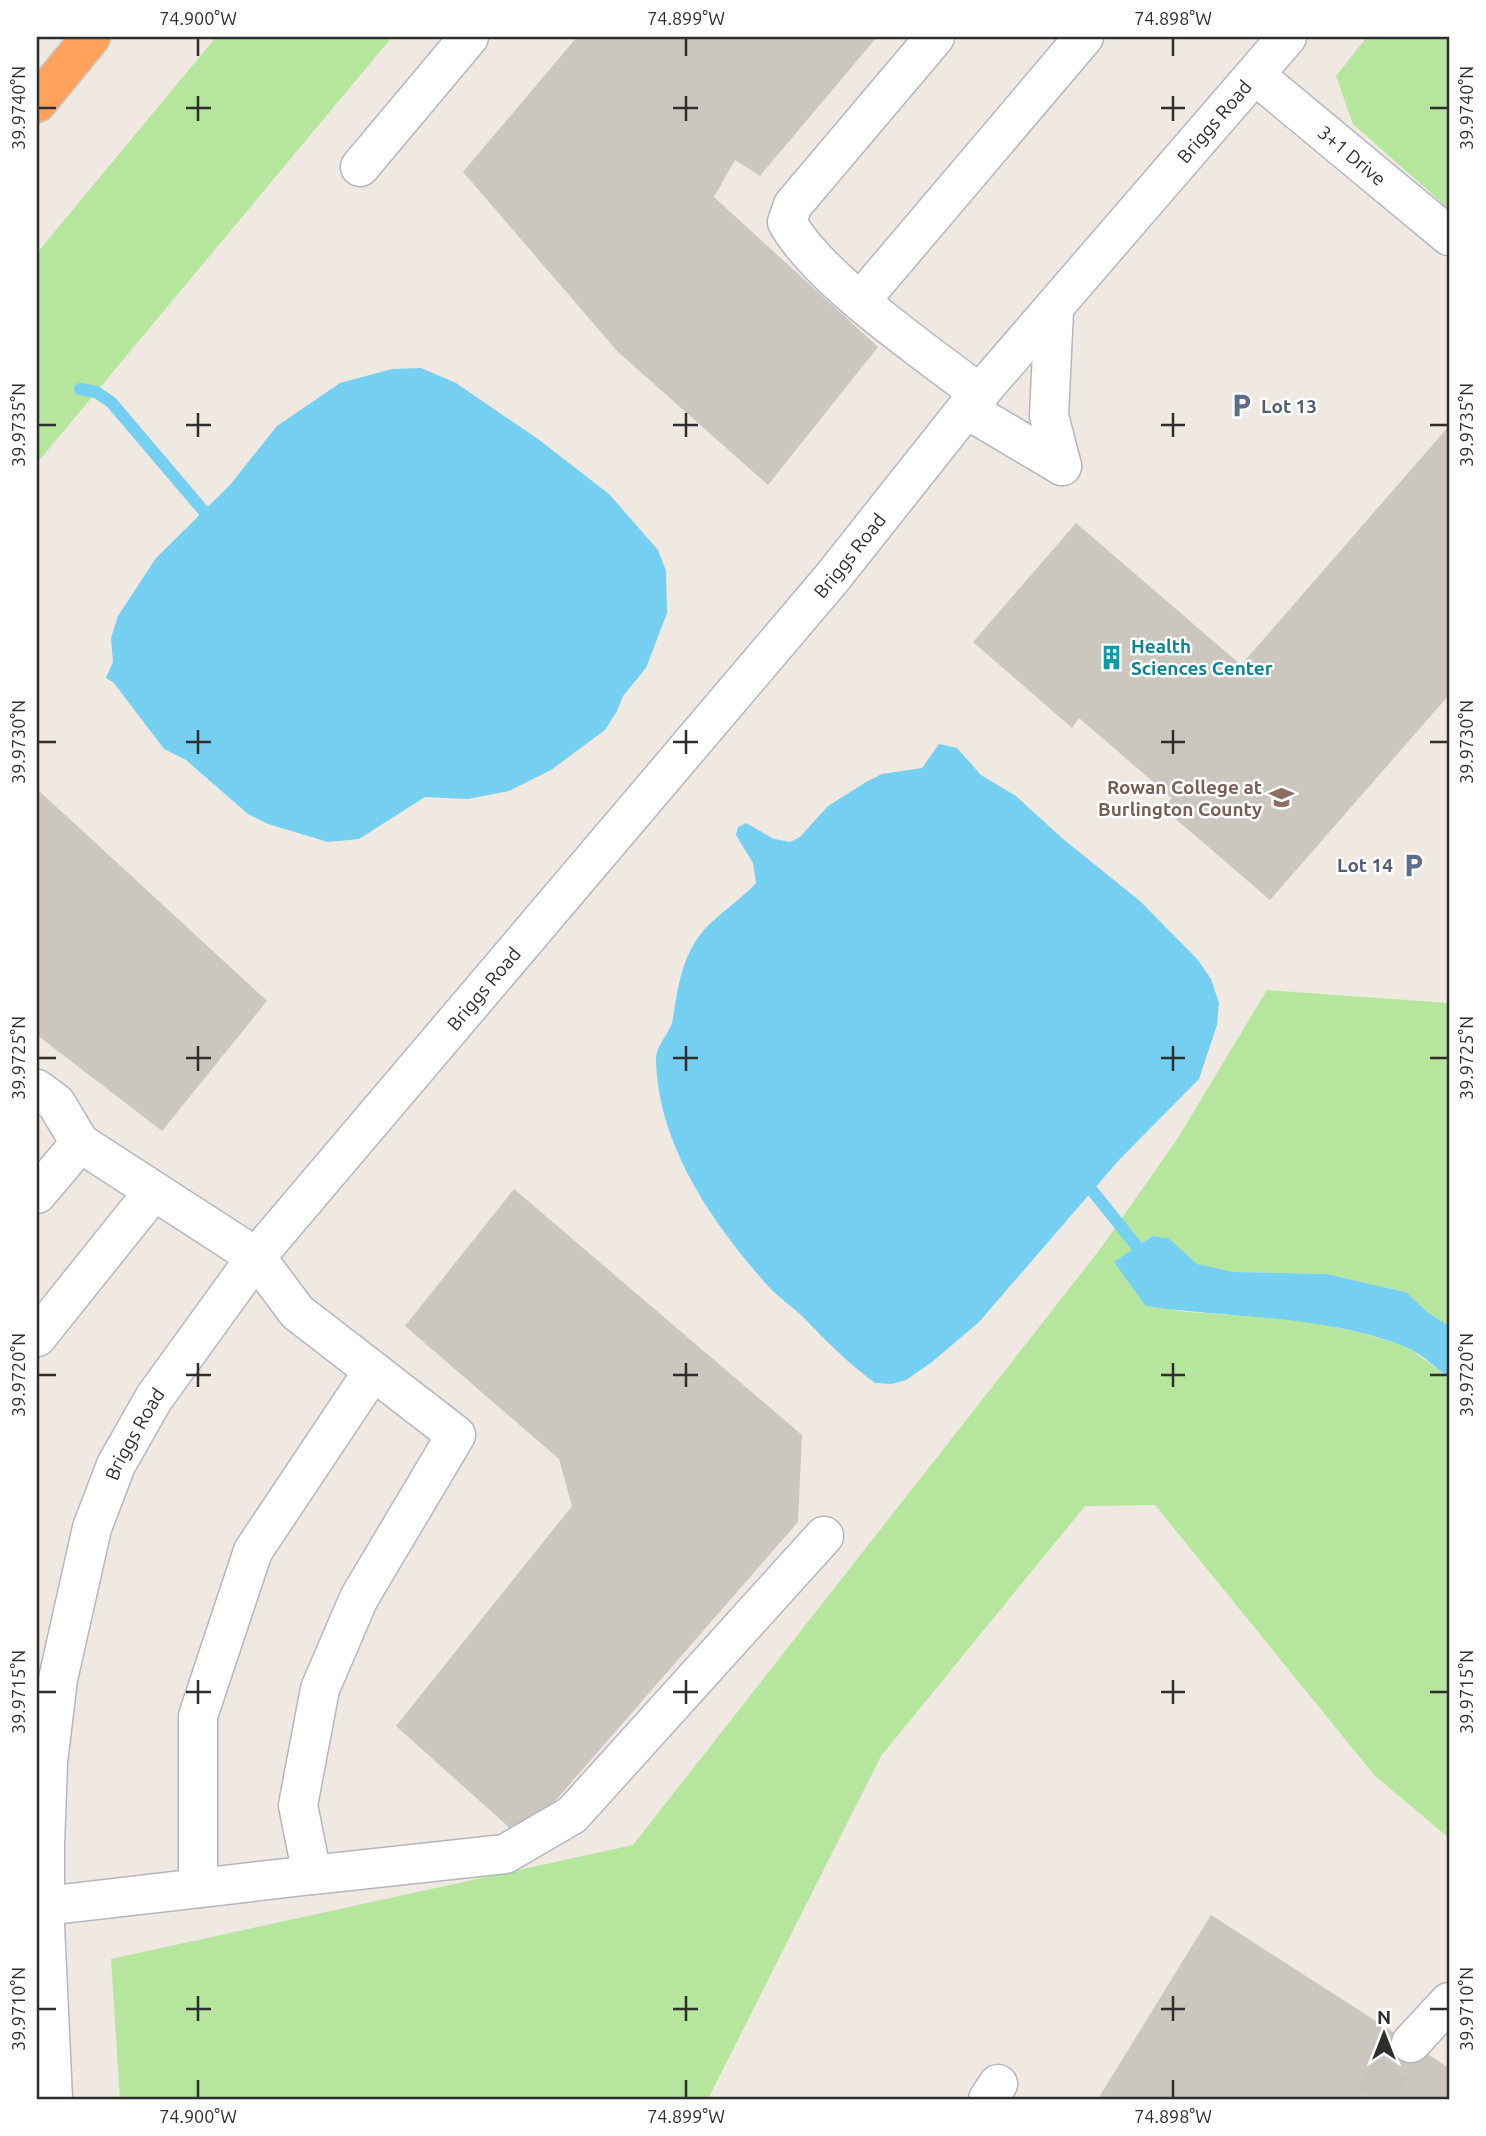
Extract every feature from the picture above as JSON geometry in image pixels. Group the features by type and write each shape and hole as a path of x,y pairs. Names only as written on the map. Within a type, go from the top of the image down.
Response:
{"highway":[{"path":"37,103 91,37"}],"street":[{"path":"360,167 469,37"},
{"path":"935,37 793,205 788,222 798,241 973,402 1062,466 1049,416 1054,310"},
{"path":"861,300 1084,37"},
{"name":"Briggs Road","path":"53,2099 45,1906 48,1762 58,1679 92,1528 116,1465 154,1398 256,1257 832,578 973,402 1287,37"},
{"name":"3+1 Drive","path":"1255,75 1449,236"},
{"path":"37,1089 57,1103 80,1143 256,1257 297,1312 456,1435 359,1598 320,1689 298,1805 312,1875"},
{"path":"37,1194 80,1143"},
{"path":"37,1337 155,1191"},
{"path":"198,1888 198,1716 253,1551 373,1371"},
{"path":"45,1906 505,1854 572,1815 824,1536"},
{"path":"1411,2043 1449,2002"}],"green space":[{"path":"216,37 392,37 37,463 37,253"},
{"path":"1367,37 1449,37 1449,209 1353,124 1336,76"},
{"path":"1267,990 1449,1003 1449,1326 1427,1312 1406,1292 1326,1274 1234,1272 1196,1264 1167,1238 1151,1236 1114,1263 1177,1311 1307,1321 1361,1333 1408,1347 1449,1378 1449,1838 1375,1776 1155,1505 1085,1506 881,1756 708,2099 120,2099 111,1959 633,1845 1101,1248 1178,1138"}],"water":[{"path":"421,368 456,383 538,439 609,494 658,550 666,571 667,613 646,668 623,696 605,730 551,770 509,791 468,799 425,797 359,839 328,842 268,824 248,814 186,760 164,749 114,683 106,678 113,662 111,638 118,616 156,558 230,485 277,426 340,383 392,369"},
{"path":"939,744 957,748 981,775 1016,796 1063,839 1140,901 1198,960 1211,979 1219,1003 1217,1025 1199,1079 1119,1160 979,1322 906,1380 892,1384 875,1383 768,1286 709,1210 692,1183 667,1124 659,1093 656,1056 672,1024 683,969 695,942 709,925 756,883 753,863 736,835 738,827 746,823 774,839 790,842 800,837 828,806 866,782 882,774 922,768"},
{"path":"1152,1236 1168,1238 1197,1264 1234,1272 1326,1274 1406,1292 1427,1312 1449,1326 1449,1378 1412,1350 1375,1336 1310,1323 1146,1306 1114,1262"}],"building":[{"path":"577,37 877,37 760,176 735,160 714,197 878,347 768,485 618,352 463,172"},
{"name":"Health Sciences Center","path":"1449,426 1449,695 1270,900 1163,808 1172,798 1079,718 1072,728 973,642 1076,523 1241,665"},
{"path":"37,789 267,1001 162,1131 37,1035"},
{"path":"514,1189 802,1435 798,1522 522,1839 396,1726 572,1506 559,1459 405,1326"},
{"path":"1211,1915 1449,2068 1449,2099 1098,2099"}],"waterway":[{"path":"80,389 96,392 111,402 213,522"},
{"path":"1082,1178 1147,1259"}],"tunnel":[{"path":"1372,2099 1411,2043"}],"place":[{"name":"Lot 13","path":"1241,406"},
{"name":"Health Sciences Center","path":"1111,657"},
{"name":"Rowan College at Burlington County","path":"1282,798"},
{"name":"Lot 14","path":"1413,865"}]}
